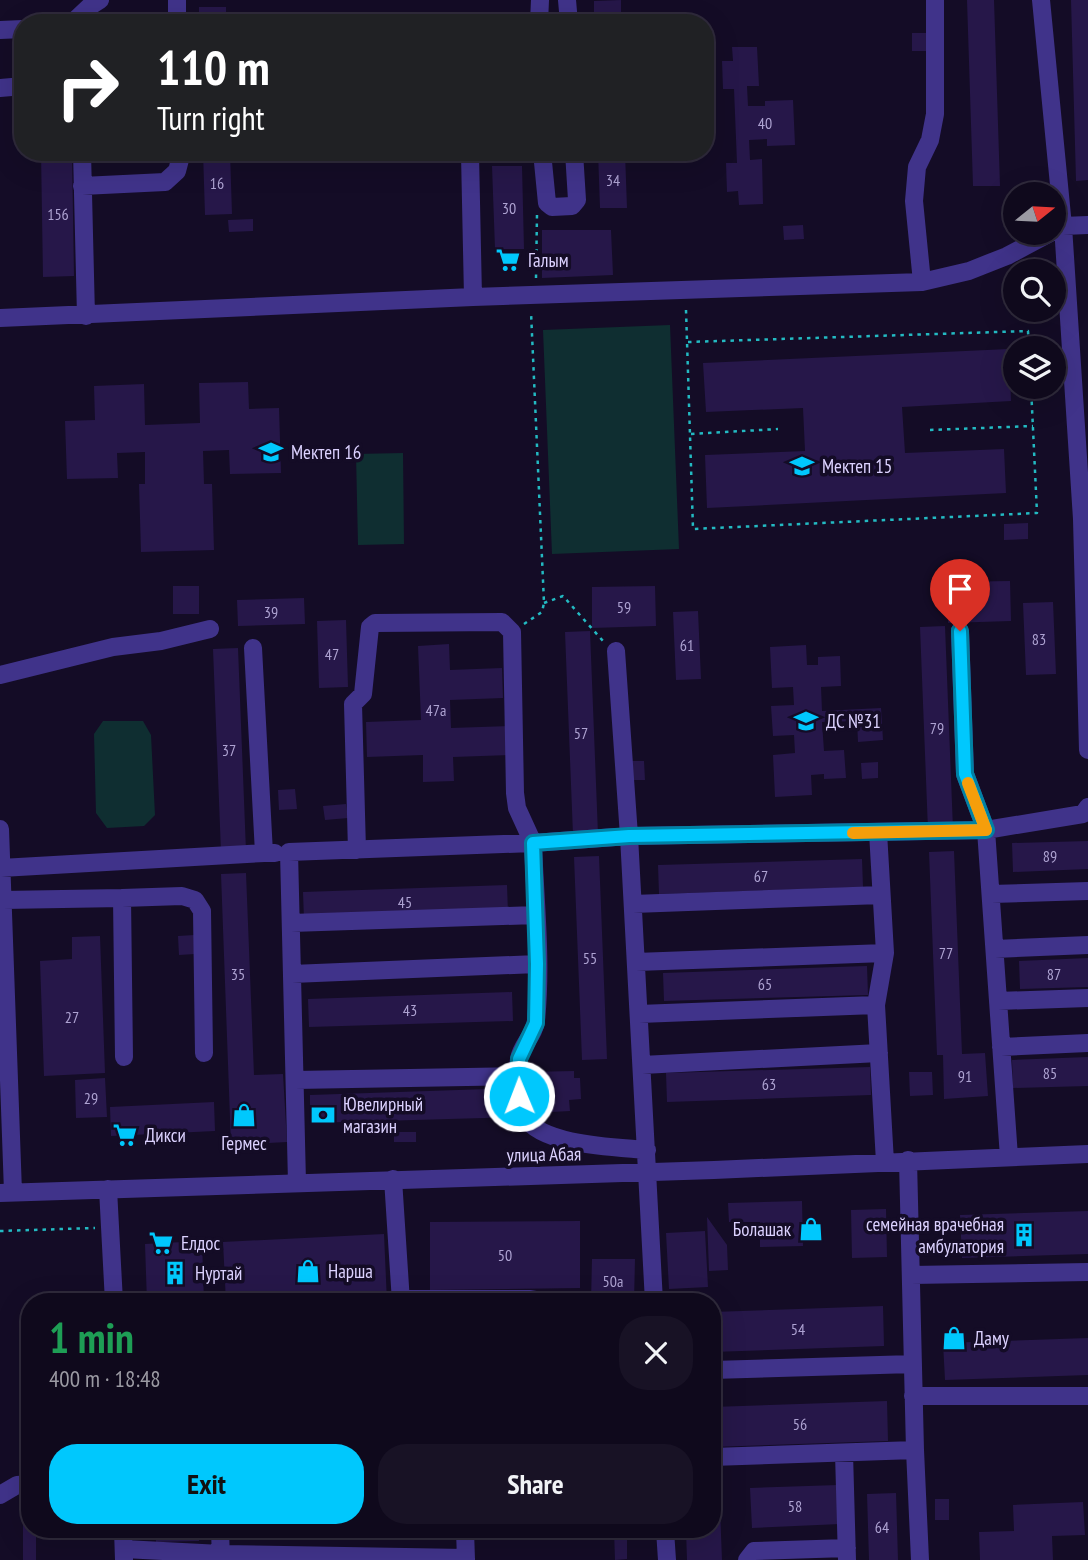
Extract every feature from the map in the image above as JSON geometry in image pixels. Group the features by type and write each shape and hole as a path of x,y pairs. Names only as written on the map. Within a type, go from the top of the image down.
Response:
{"street":[{"path":"82,14 100,0"},
{"path":"922,282 914,201 917,167 930,139 936,114 935,0"},
{"path":"1041,0 1053,182"},
{"path":"82,161 86,316"},
{"path":"82,186 165,182 177,171 180,161"},
{"path":"471,161 473,297"},
{"path":"543,161 547,203 552,207 572,206 577,200 575,161"},
{"path":"1066,228 1088,225"},
{"path":"0,318 473,297 922,282 970,271 1028,245"},
{"path":"1058,245 1085,519 1088,750"},
{"path":"357,850 353,704 363,694 370,627 375,623 502,622 512,632 515,793 517,808 533,843 536,915 536,1023 519,1059 522,1107 526,1119 537,1129 568,1140 647,1150"},
{"path":"0,675 113,647 161,641 210,629"},
{"path":"960,631 965,774 986,830 1009,1157"},
{"path":"253,648 264,853"},
{"path":"617,651 654,1293"},
{"path":"1,868 264,853 533,843 629,836 986,830 1086,812"},
{"path":"0,829 7,1192"},
{"path":"878,832 885,953 876,1004 885,1162"},
{"path":"289,852 297,1182"},
{"path":"991,894 1088,891"},
{"path":"633,904 881,895"},
{"path":"3,900 182,896 195,901 202,911 204,1053"},
{"path":"122,898 124,1057"},
{"path":"291,923 536,915"},
{"path":"995,949 1088,945"},
{"path":"636,962 885,953"},
{"path":"292,974 537,964"},
{"path":"998,1001 1088,998"},
{"path":"639,1014 876,1004"},
{"path":"1001,1047 1088,1043"},
{"path":"642,1065 879,1053"},
{"path":"295,1080 519,1076"},
{"name":"улица Абая","path":"7,1192 648,1172 1088,1154"},
{"path":"908,1160 920,1560"},
{"path":"393,1179 400,1293"},
{"path":"108,1189 114,1293"},
{"path":"911,1275 1088,1272"},
{"path":"721,1370 913,1364"},
{"path":"914,1396 1088,1396"},
{"path":"721,1457 915,1450"},
{"path":"747,1560 754,1551 847,1554 844,1452"},
{"path":"0,1495 21,1485"},
{"path":"220,1538 221,1557"},
{"path":"124,1555 466,1559 466,1538"},
{"path":"666,1538 667,1560"}],"path":[{"path":"512,632 542,612 544,603 533,295 537,209 547,203"},
{"path":"687,310 693,529 1037,513 1031,399"},
{"path":"688,342 1028,331 1028,336"},
{"path":"930,430 1032,426"},
{"path":"691,434 778,429"},
{"path":"544,603 563,596 597,637 617,651"},
{"path":"0,1231 110,1227"}],"green space":[{"path":"670,325 679,549 552,554 543,330"},
{"path":"403,453 404,544 358,545 356,454"},
{"path":"103,721 143,721 151,735 155,815 144,826 107,828 96,813 94,734"}],"building":[{"path":"621,0 621,14 594,14 594,1"},
{"path":"967,0 994,0 1000,186 973,186"},
{"path":"1071,0 1088,0 1088,180 1076,181"},
{"path":"199,7 226,7 226,14 199,14"},
{"path":"912,33 932,33 932,51 912,51"},
{"path":"732,47 757,47 759,86 747,86 748,106 765,106 765,101 793,100 795,145 767,146 767,139 749,140 750,160 762,159 763,204 739,205 738,191 727,192 726,163 737,163 734,89 723,89 722,61 733,61"},
{"path":"41,161 72,161 74,276 43,277"},
{"path":"203,161 230,161 232,214 205,215"},
{"path":"598,161 625,161 627,208 600,208"},
{"path":"492,166 522,166 524,249 495,249"},
{"path":"253,219 253,231 229,232 228,220"},
{"path":"803,225 804,239 784,240 783,226"},
{"path":"542,230 611,230 613,275 542,278"},
{"path":"1003,349 1003,399 1011,401 902,407 905,453 1004,449 1006,493 707,508 705,455 805,451 803,408 706,412 703,363"},
{"path":"248,382 249,409 279,408 281,473 230,474 229,450 203,451 204,484 212,484 214,550 141,552 139,484 145,484 145,452 117,453 118,478 67,479 65,421 95,420 94,386 144,384 145,425 200,423 199,383"},
{"path":"1028,523 1028,539 1004,540 1004,524"},
{"path":"1010,581 1011,621 948,623 947,582"},
{"path":"173,586 199,586 199,614 173,614"},
{"path":"655,586 656,626 592,628 592,587"},
{"path":"304,598 305,624 238,626 237,600"},
{"path":"1053,602 1056,674 1026,675 1023,603"},
{"path":"698,611 701,679 676,680 673,612"},
{"path":"346,620 348,687 319,688 317,621"},
{"path":"945,626 953,829 928,830 920,627"},
{"path":"590,631 598,834 573,835 565,632"},
{"path":"449,644 450,670 502,668 503,698 450,700 451,728 512,726 513,755 453,757 454,781 423,782 423,755 367,757 366,722 421,720 418,646"},
{"name":"ДС №31","path":"806,645 807,665 818,665 818,657 840,656 841,686 821,687 822,711 881,708 883,740 858,742 857,721 822,722 824,751 844,750 846,778 824,779 824,774 811,775 812,795 775,797 773,755 795,753 794,735 773,736 771,706 794,705 793,687 772,688 770,647"},
{"path":"238,648 246,851 221,852 213,649"},
{"path":"630,761 644,761 645,780 630,780"},
{"path":"878,762 878,778 862,779 861,763"},
{"path":"295,789 297,809 279,810 278,790"},
{"path":"346,804 348,818 325,820 323,806"},
{"path":"1088,841 1088,869 1013,872 1012,843"},
{"path":"954,851 962,1054 985,1053 988,1096 944,1099 943,1055 937,1055 929,852"},
{"path":"599,856 607,1059 582,1060 574,857"},
{"path":"862,859 863,887 659,894 658,865"},
{"path":"246,873 254,1075 283,1074 287,1142 231,1145 221,874"},
{"path":"507,885 508,913 304,920 303,892"},
{"path":"194,935 195,954 179,955 178,936"},
{"path":"100,936 105,1073 44,1076 40,961 72,959 72,937"},
{"path":"1088,958 1088,987 1020,989 1019,961"},
{"path":"867,966 868,995 664,1001 663,973"},
{"path":"512,992 513,1021 309,1027 308,999"},
{"path":"1088,1057 1088,1086 1013,1088 1012,1060"},
{"path":"870,1067 871,1095 667,1102 666,1073"},
{"path":"574,1071 574,1078 580,1078 581,1099 569,1100 570,1111 532,1113 528,1072"},
{"path":"909,1072 932,1072 933,1095 910,1096"},
{"path":"105,1078 107,1117 76,1118 75,1080"},
{"path":"514,1088 515,1117 310,1123 310,1095"},
{"path":"214,1102 215,1131 111,1136 110,1107"},
{"path":"394,1132 416,1132 416,1142 394,1142"},
{"path":"802,1201 803,1246 760,1247 760,1222 729,1222 728,1203"},
{"path":"886,1209 887,1257 852,1258 851,1210"},
{"name":"семейная врачебная амбулатория","path":"1088,1211 1088,1254 962,1258 960,1215"},
{"path":"707,1217 727,1245 728,1270 709,1271"},
{"path":"580,1221 580,1288 430,1290 430,1222"},
{"path":"705,1231 708,1287 669,1289 666,1233"},
{"path":"384,1234 387,1293 226,1293 223,1242"},
{"name":"Нуртай","path":"202,1241 204,1293 147,1293 145,1244"},
{"path":"592,1259 635,1259 634,1293 591,1293"},
{"path":"883,1306 884,1346 721,1352 721,1312"},
{"path":"1088,1338 1088,1375 945,1380 943,1343"},
{"path":"887,1401 888,1441 721,1447 721,1407"},
{"path":"838,1485 840,1524 752,1528 750,1488"},
{"path":"896,1493 898,1560 869,1560 867,1494"},
{"path":"935,1499 949,1499 949,1520 935,1520"},
{"path":"1083,1502 1085,1535 1052,1536 1053,1560 980,1560 979,1532 1014,1531 1013,1505"},
{"path":"721,1534 722,1560 687,1560 686,1538 721,1538"},
{"path":"23,1538 36,1538 36,1560 23,1560"},
{"path":"156,1538 199,1538 199,1541 156,1542"},
{"path":"614,1538 627,1538 627,1559 615,1560"}],"slow traffic":[{"path":"853,833 986,830 968,783"}],"place":[{"name":"Галым","path":"508,260"},
{"name":"Мектеп 16","path":"271,452"},
{"name":"Мектеп 15","path":"802,466"},
{"name":"ДС №31","path":"806,721"},
{"name":"Гермес","path":"244,1115"},
{"name":"Ювелирный магазин","path":"323,1115"},
{"name":"Дикси","path":"125,1135"},
{"name":"Болашак","path":"811,1229"},
{"name":"семейная врачебная амбулатория","path":"1024,1235"},
{"name":"Елдос","path":"161,1243"},
{"name":"Нарша","path":"308,1271"},
{"name":"Нуртай","path":"175,1273"},
{"name":"Даму","path":"954,1338"}],"route":[{"path":"519,1096 519,1059 536,1023 533,843 629,836 986,830 965,774 960,631"}]}
